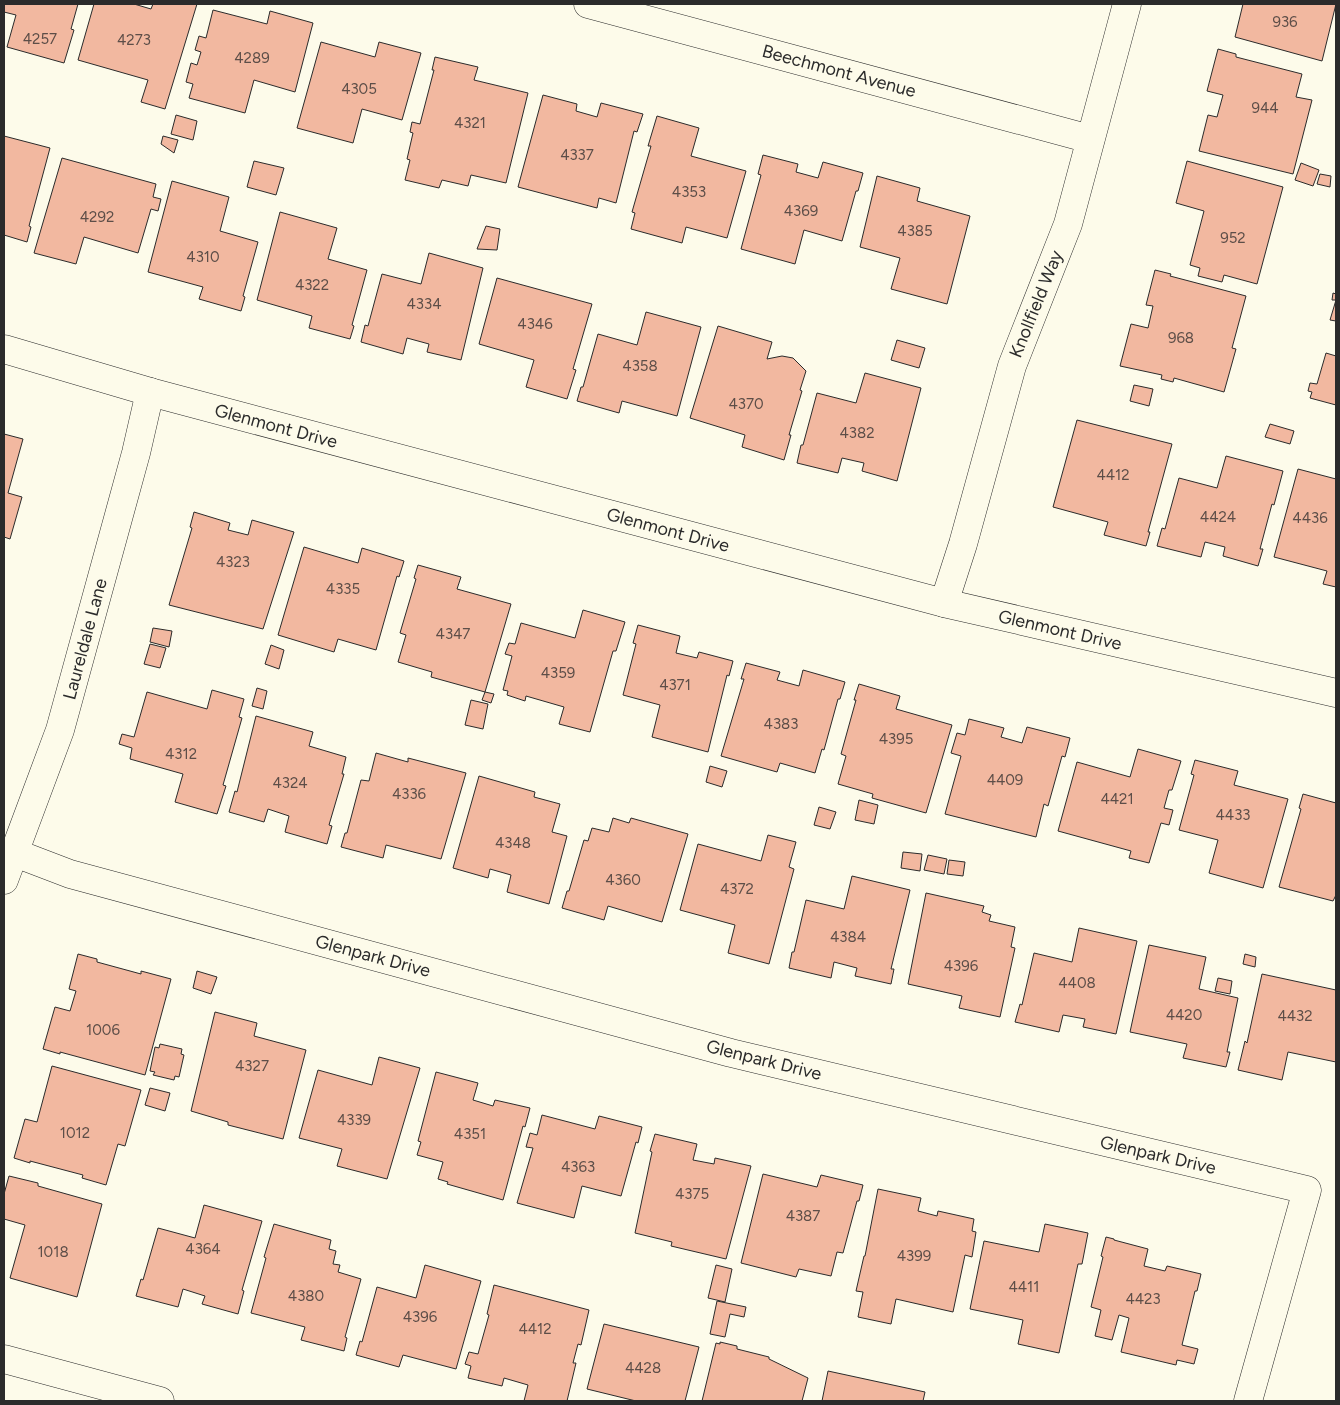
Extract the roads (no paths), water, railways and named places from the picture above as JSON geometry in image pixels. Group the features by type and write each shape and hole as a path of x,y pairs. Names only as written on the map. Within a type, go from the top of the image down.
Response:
{"street":[{"name":"Beechmont Avenue","path":"588,4 1090,139"},
{"name":"Knollfield Way","path":"944,603 963,544 1012,366 1068,224 1127,4"},
{"name":"Glenmont Drive","path":"4,349 150,392 944,603 1336,693"},
{"name":"Laureldale Lane","path":"4,880 60,730 136,453 150,392"},
{"name":"Glenpark Drive","path":"15,852 70,874 722,1050 1307,1190 1248,1401"},
{"path":"4,1359 160,1401"}]}
